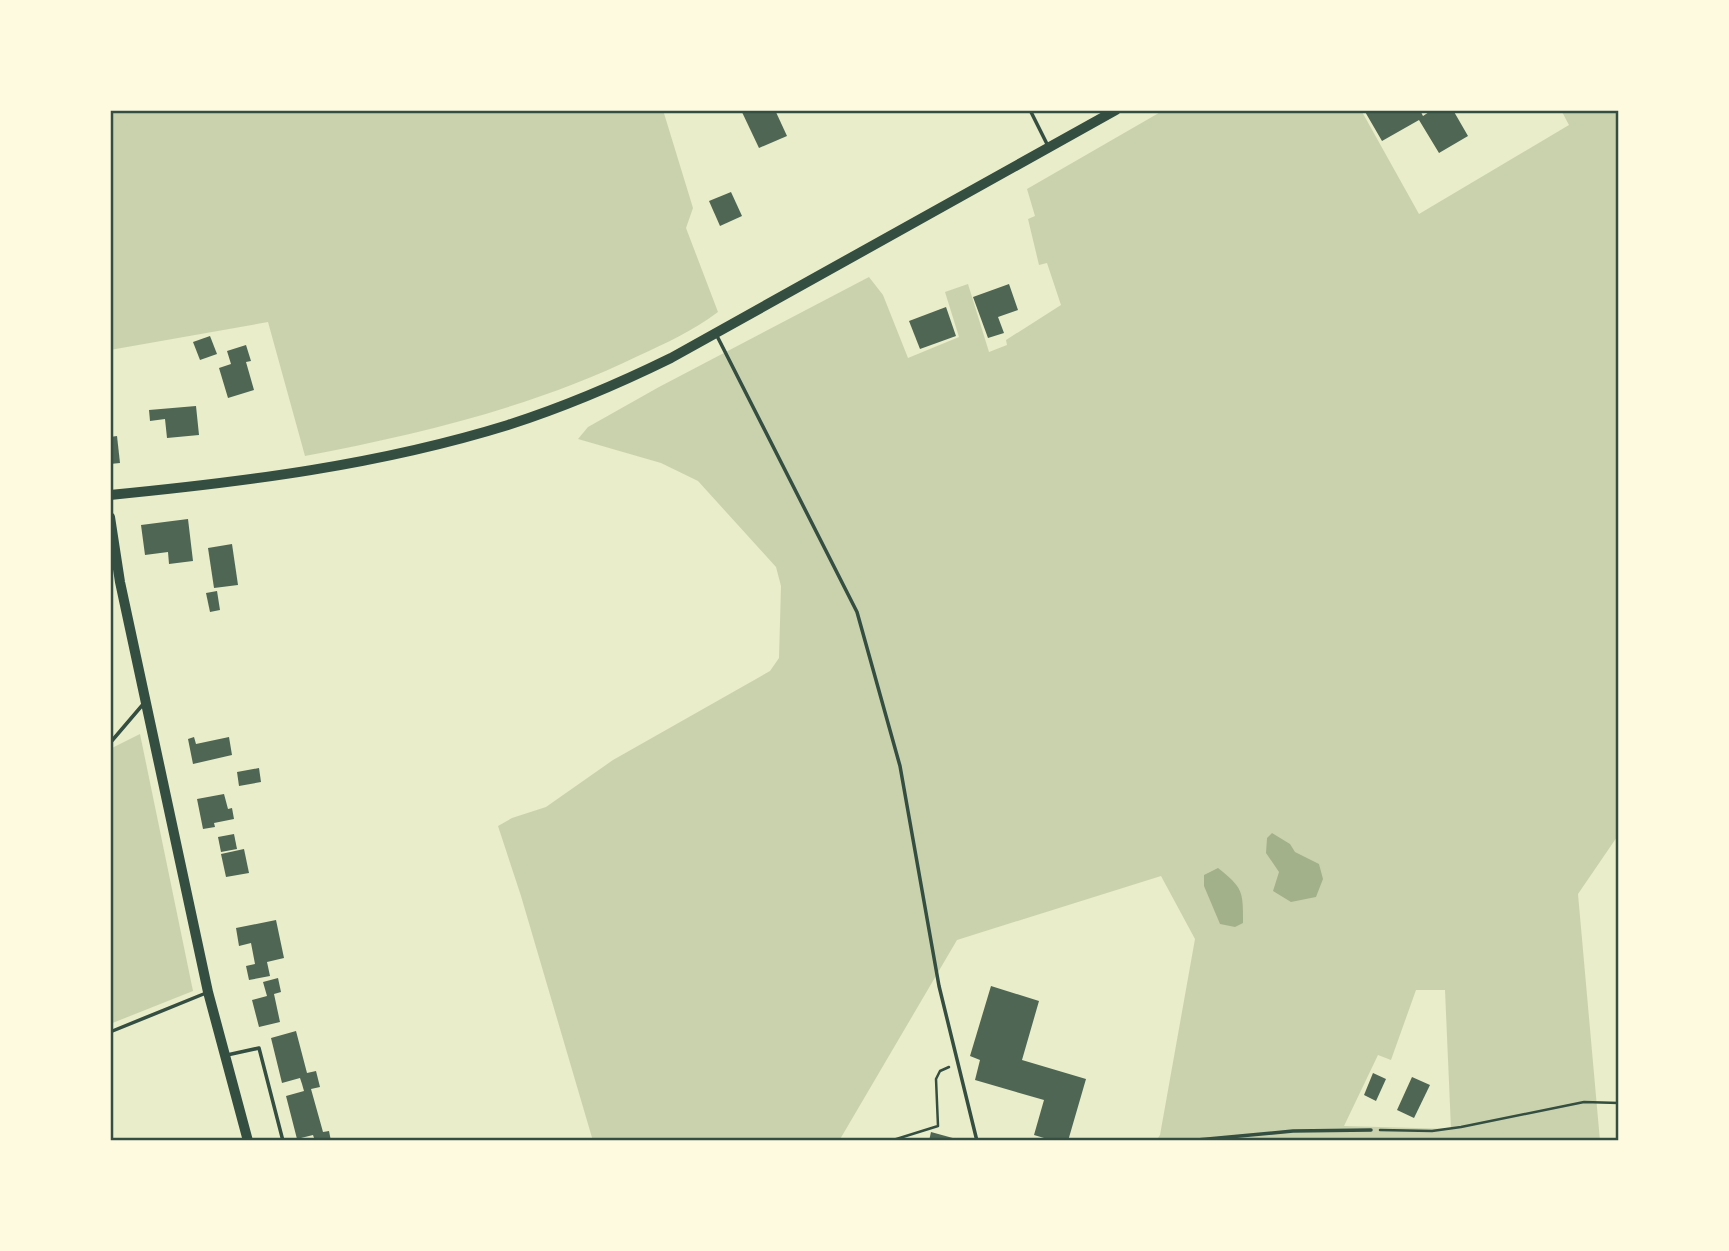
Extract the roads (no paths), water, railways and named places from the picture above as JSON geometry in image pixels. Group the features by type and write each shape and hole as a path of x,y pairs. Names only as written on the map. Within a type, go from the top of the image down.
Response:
{"street":[{"path":"110,495 224,484 364,460 507,425 609,388 716,334 1116,110"},
{"path":"110,517 120,582 208,992 248,1141"},
{"path":"110,562 120,582"}],"lane":[{"path":"1030,110 1049,148"},
{"path":"716,334 857,612 900,766 939,986 977,1141"},
{"path":"110,743 145,701"},
{"path":"110,1032 208,992"},
{"path":"225,1056 259,1048 283,1141"},
{"path":"1186,1141 1293,1131 1371,1130"}]}
